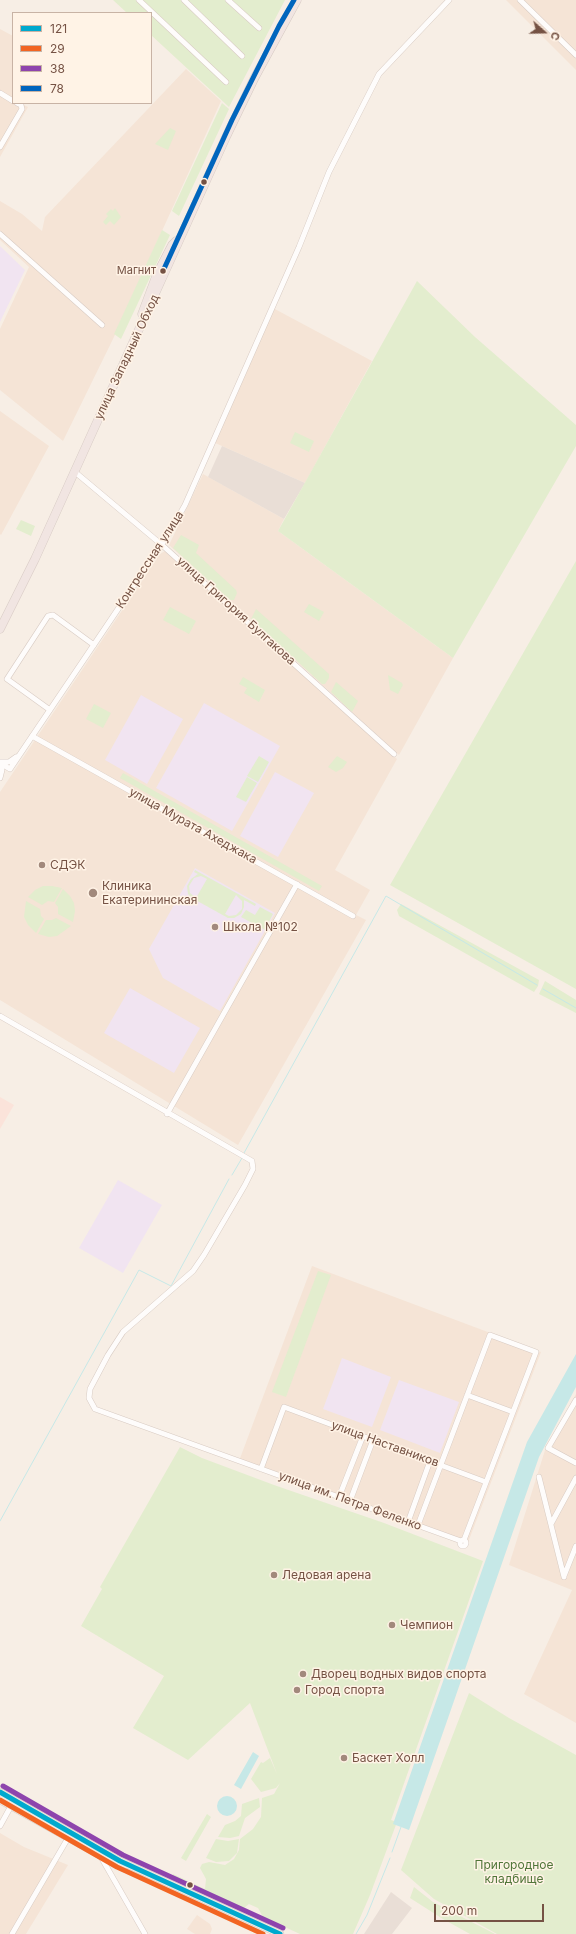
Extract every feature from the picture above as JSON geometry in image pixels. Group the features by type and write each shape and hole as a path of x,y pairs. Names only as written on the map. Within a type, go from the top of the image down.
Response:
{"highway":[{"name":"улица Западный Обход","path":"1,626 232,120 278,26 294,0"},
{"name":"улица Западный Обход","path":"1,626 74,472 255,77 297,0"}],"main road":[{"path":"0,1792 120,1862 245,1921 269,1934"},
{"path":"0,1800 101,1857 148,1880 245,1921 280,1934"}],"street":[{"path":"139,0 152,12"},
{"path":"184,0 242,56"},
{"path":"228,0 258,28"},
{"name":"Конгрессная улица","path":"0,763 10,769 162,544 185,505 270,313 330,172 379,74 449,0"},
{"path":"520,0 576,56"},
{"path":"152,12 226,82"},
{"path":"0,93 12,100"},
{"path":"0,147 22,109 21,105 19,104"},
{"path":"0,234 102,325"},
{"name":"улица Григория Булгакова","path":"74,472 162,544 394,754"},
{"path":"50,710 7,679 48,616 53,615 94,645"},
{"name":"улица Мурата Ахеджака","path":"32,736 353,916"},
{"path":"0,778 2,770 0,763 9,762 20,754"},
{"path":"0,1016 168,1114 297,884"},
{"name":"улица им. Петра Феленко","path":"168,1114 252,1161 253,1169 204,1255 193,1271 123,1332 90,1389 89,1398 95,1409 462,1541 486,1482"},
{"path":"418,1525 490,1335 536,1352 486,1482"},
{"path":"467,1394 513,1412"},
{"path":"576,1400 548,1448 576,1463"},
{"name":"улица Наставников","path":"261,1469 284,1407 486,1482"},
{"path":"339,1497 363,1436"},
{"path":"350,1501 373,1440"},
{"path":"408,1522 430,1461"},
{"path":"539,1477 564,1577 576,1546"},
{"path":"551,1524 576,1478"},
{"path":"0,1826 11,1806"},
{"path":"12,1934 68,1838"},
{"path":"101,1857 144,1933"}],"shaded area":[{"path":"506,0 576,0 576,70"},
{"path":"0,29 12,35 12,104 24,104 28,107 0,157"},
{"path":"186,69 221,101 113,339 63,441 0,390 0,329 29,267 0,240 0,201 22,214 42,231 45,217"},
{"path":"0,246 25,270 0,322"},
{"path":"273,308 372,361 305,483 213,442"},
{"path":"0,411 49,446 1,535 0,534"},
{"path":"222,446 305,483 284,519 208,477"},
{"path":"203,474 284,519 278,531 453,658 399,755 169,545"},
{"path":"165,551 397,759 335,870 370,890 356,915 366,920 238,1145 0,1000 0,792 160,554"},
{"path":"141,695 183,719 147,784 105,760"},
{"path":"204,703 280,746 232,831 156,788"},
{"path":"275,772 314,793 278,857 240,836"},
{"name":"Школа №102","path":"195,868 275,913 220,1011 163,978 149,949"},
{"path":"130,988 200,1028 174,1073 104,1033"},
{"path":"0,1097 14,1105 0,1129"},
{"path":"118,1180 162,1205 123,1273 79,1248"},
{"path":"312,1266 541,1352 467,1545 239,1461"},
{"path":"342,1358 391,1377 372,1427 323,1409"},
{"path":"399,1380 459,1402 440,1453 380,1430"},
{"path":"576,1394 576,1723 524,1694 572,1590 509,1565 546,1447"},
{"path":"0,1833 24,1847 68,1865 26,1934 0,1934"},
{"path":"391,1892 412,1908 392,1934 364,1934"},
{"path":"197,1915 210,1924 212,1929 210,1934 195,1934 187,1929"}],"green space":[{"path":"113,0 285,0 229,107 152,36 152,12 126,12"},
{"path":"222,103 229,109 179,216 172,211"},
{"path":"170,128 176,131 168,150 155,144"},
{"path":"115,208 121,217 114,225 110,221 106,225 103,222 108,216 106,214 111,209 113,211"},
{"path":"162,230 170,235 121,339 114,334"},
{"path":"417,281 475,337 576,425 576,446 453,658 278,531"},
{"path":"295,432 314,441 309,452 290,443"},
{"path":"21,520 35,526 31,536 16,529"},
{"path":"181,535 199,545 196,553 236,590 237,593 234,600 230,600 173,548"},
{"path":"576,561 576,989 390,885"},
{"path":"309,604 324,612 319,621 304,612"},
{"path":"170,607 196,621 189,634 163,620"},
{"path":"256,609 329,674 329,678 325,684 322,684 251,619"},
{"path":"388,675 402,683 403,685 398,694 390,690"},
{"path":"243,677 265,690 259,702 244,693 247,688 239,684"},
{"path":"336,682 358,701 352,712 331,692"},
{"path":"94,704 111,713 103,728 86,719"},
{"path":"259,756 269,762 258,782 247,776"},
{"path":"337,756 347,762 343,768 336,772 328,767"},
{"path":"123,773 322,886 319,891 120,778"},
{"path":"247,777 257,783 246,802 236,797"},
{"path":"195,870 256,904 255,906 244,900 244,907 241,914 234,918 228,918 192,898 188,894 187,886 191,879 198,874 194,872","holes":["201,876 207,879 196,898 190,893 189,886 194,878","236,895 242,901 242,909 236,915 229,916 225,914"]},
{"path":"43,886 62,888 54,902 48,901 42,905 28,897 35,890"},
{"path":"63,889 74,903 75,911 73,922 58,914 58,907 55,903"},
{"path":"26,901 40,909 41,916 44,919 36,933 28,925 24,917"},
{"path":"401,904 539,980 538,986 534,992 399,916 397,910"},
{"path":"260,907 273,914 265,930 241,917 246,910 255,915"},
{"path":"56,918 71,926 57,936 49,937 38,934 46,920"},
{"path":"545,981 576,1000 576,1013 539,994"},
{"path":"318,1271 331,1275 286,1397 272,1392"},
{"name":"Город спорта","path":"180,1447 202,1458 274,1485 384,1523 483,1561 391,1820 397,1822 370,1895 353,1934 300,1934 263,1917 258,1908 249,1904 244,1908 238,1906 206,1893 196,1886 172,1877 173,1874 205,1889 206,1879 200,1868 202,1864 209,1862 225,1865 234,1859 239,1850 240,1839 253,1829 261,1817 262,1798 274,1794 280,1783 276,1788 261,1792 251,1779 261,1762 263,1763 270,1758 277,1774 250,1703 188,1760 133,1728 164,1676 81,1626 102,1589 100,1587"},
{"name":"Пригородное кладбище","path":"469,1693 509,1718 576,1755 576,1934 497,1934 434,1899 401,1870"},
{"path":"259,1798 260,1807 245,1818 239,1836 230,1838 218,1837 225,1825 235,1821 241,1816 242,1804"},
{"path":"207,1814 211,1817 186,1861 181,1858"},
{"path":"216,1839 228,1841 239,1839 237,1853 229,1861 216,1862 206,1858"},
{"path":"414,1887 433,1902 495,1934 470,1934 443,1919 410,1898"}],"water":[{"path":"576,1354 576,1387 539,1457 409,1830 393,1824 527,1442"},
{"path":"253,1752 259,1756 241,1789 234,1785"},
{"path":"227,1796 234,1799 237,1806 234,1813 227,1816 220,1813 217,1806 220,1799"}],"waterway":[{"path":"244,1153 386,896 537,985"},
{"path":"543,989 576,1008"},
{"path":"232,1175 242,1158"},
{"path":"0,1521 139,1270 171,1286 229,1179"},
{"path":"392,1852 401,1827"},
{"path":"356,1934 367,1915 390,1858"}],"transit line":[{"name":"78","path":"163,271 232,120 279,26 294,0"},
{"name":"38","path":"3,1786 123,1855 283,1928"},
{"name":"121","path":"0,1792 120,1861 280,1934"},
{"name":"29","path":"0,1800 117,1867 263,1934"}],"place":[{"name":"Магнит","path":"163,271"},
{"name":"СДЭК","path":"42,865"},
{"name":"Клиника Екатерининская","path":"93,893"},
{"name":"Школа №102","path":"215,927"},
{"name":"Ледовая арена","path":"274,1575"},
{"name":"Чемпион","path":"392,1625"},
{"name":"Дворец водных видов спорта","path":"303,1674"},
{"name":"Город спорта","path":"297,1690"},
{"name":"Баскет Холл","path":"344,1758"}]}
